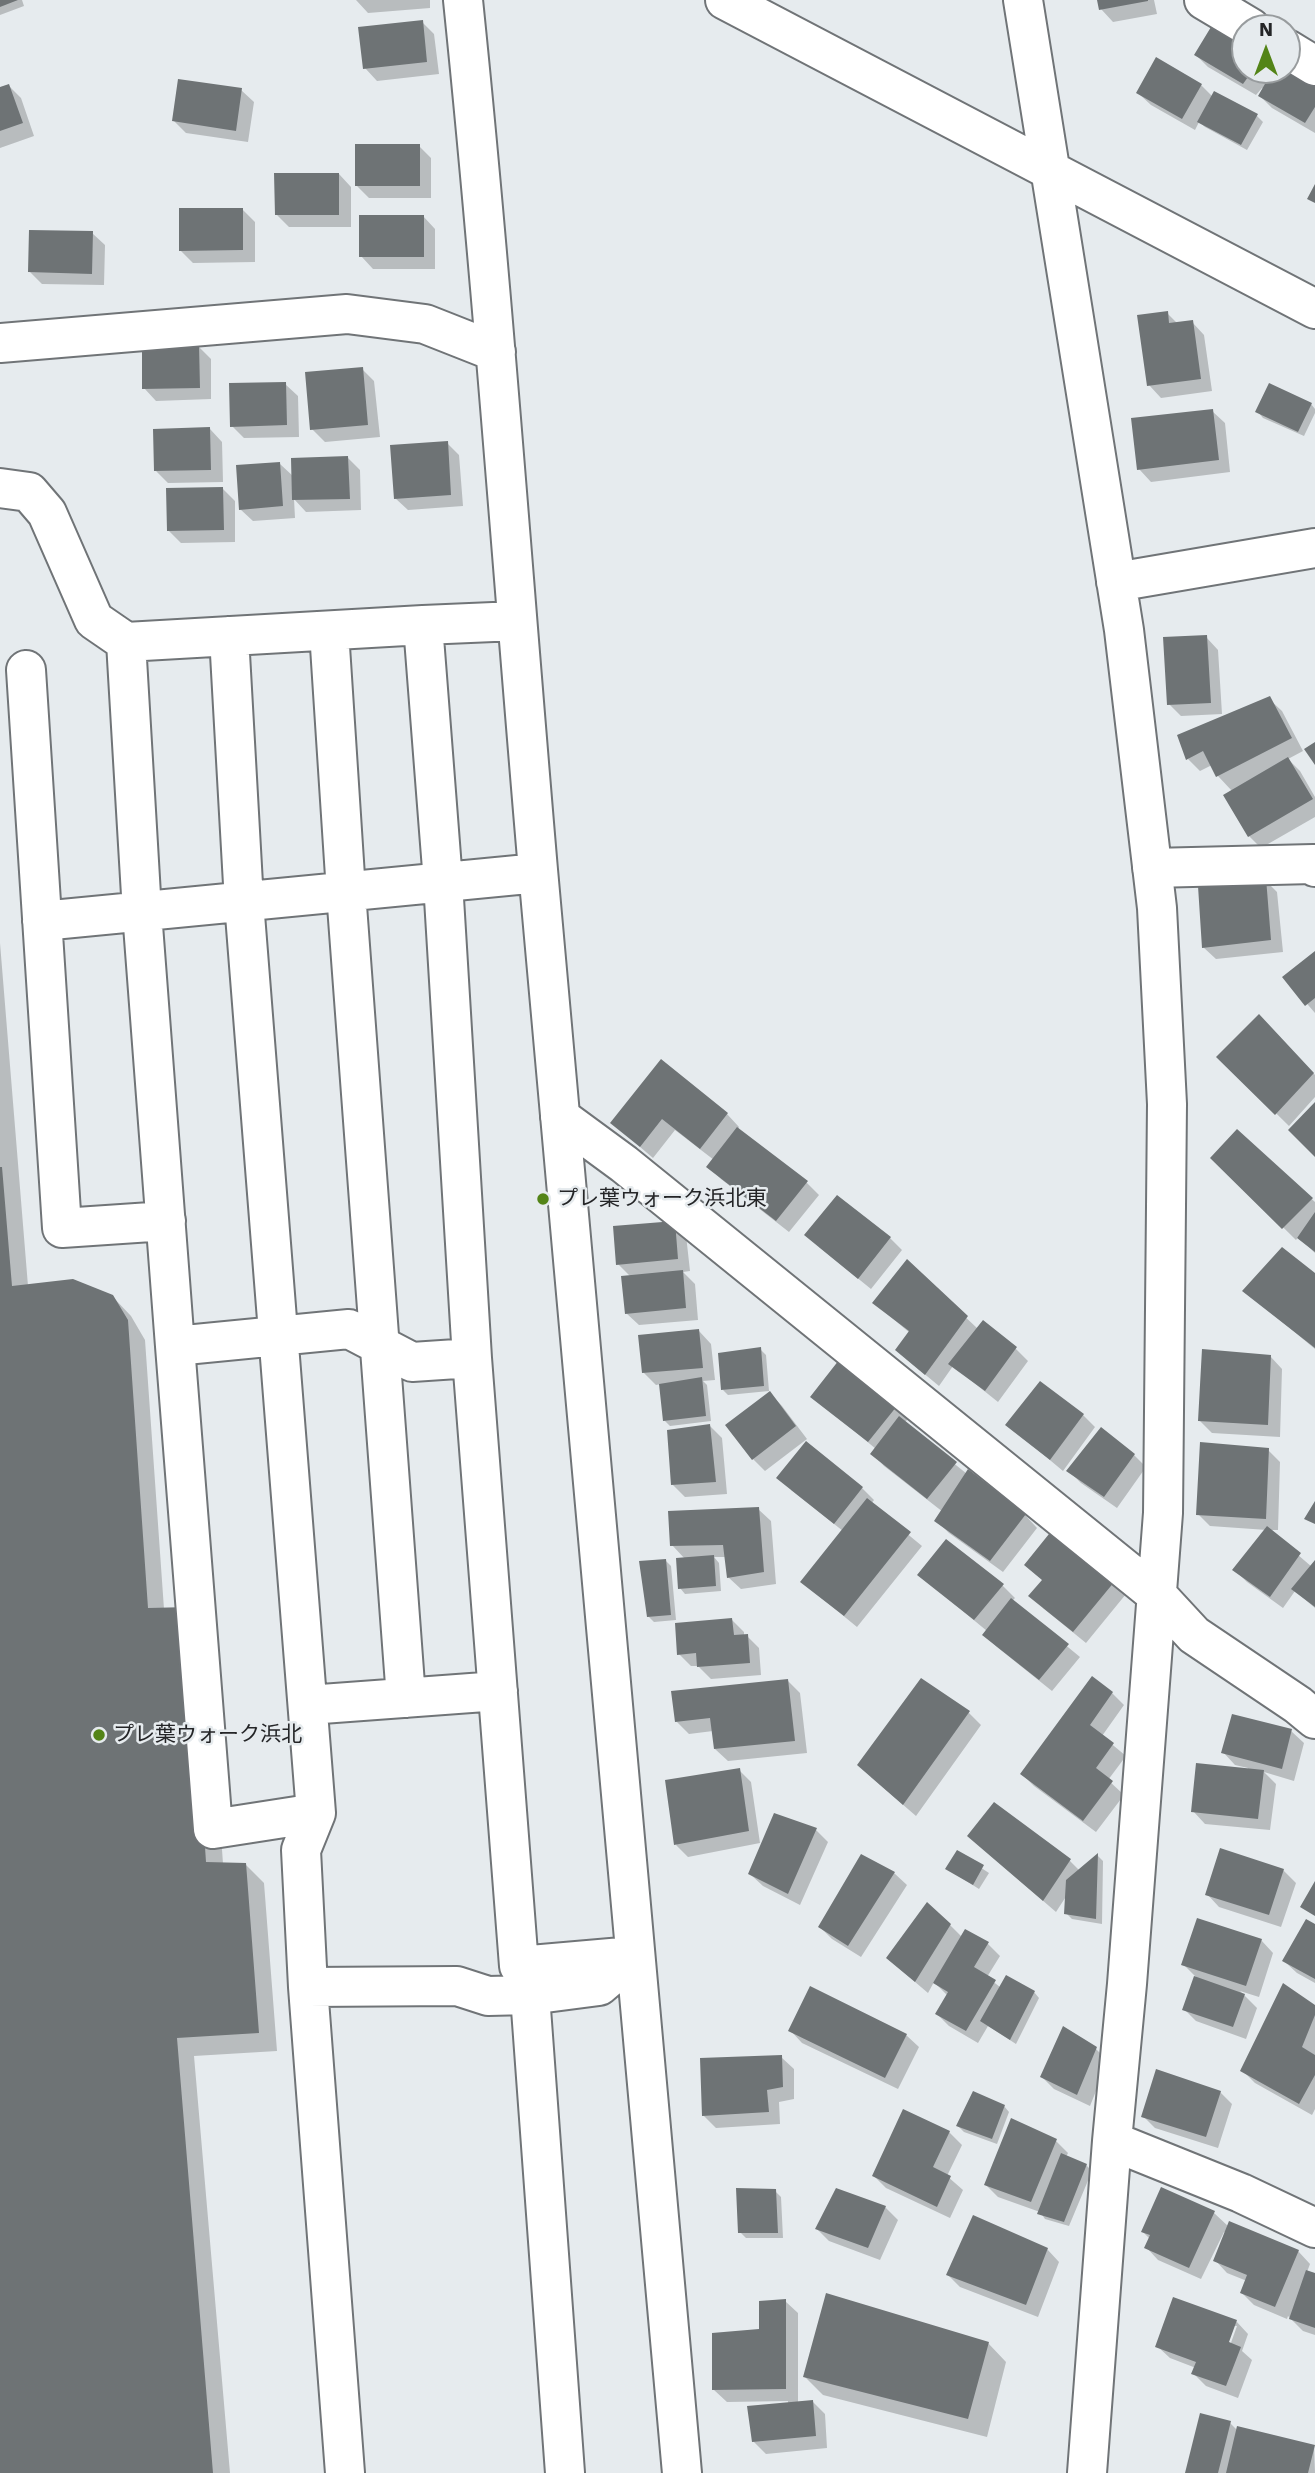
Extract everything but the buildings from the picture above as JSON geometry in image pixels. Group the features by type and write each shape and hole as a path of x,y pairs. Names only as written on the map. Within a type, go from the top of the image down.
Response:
{"street":[{"path":"463,0 486,225 538,873 682,2473"},
{"path":"725,0 1315,309"},
{"path":"1023,0 1116,582 1157,908 1167,1104 1163,1513 1087,2473"},
{"path":"1204,0 1231,16"},
{"path":"0,343 347,314 425,324 496,352"},
{"path":"0,488 29,492 47,513 94,620 127,642 517,621"},
{"path":"1116,582 1315,548"},
{"path":"423,625 443,882 472,1358 519,1966 634,1956"},
{"path":"329,631 406,1698"},
{"path":"229,636 244,902 316,1812 301,1850 308,1987 345,2473"},
{"path":"127,642 142,912 213,1829 316,1812"},
{"path":"26,670 62,1228 166,1221"},
{"path":"1152,868 1313,864 1315,867"},
{"path":"41,921 538,873"},
{"path":"560,1116 624,1164 1157,1595 1194,1635 1309,1703"},
{"path":"175,1346 349,1329 412,1362 472,1358"},
{"path":"308,1705 498,1691"},
{"path":"308,1987 457,1986 488,1997 530,1995 599,1986 634,1956"},
{"path":"530,1995 565,2473"},
{"path":"1112,2141 1241,2193 1315,2228"}],"place":[{"name":"プレ葉ウォーク浜北東","path":"543,1199"},
{"name":"プレ葉ウォーク浜北","path":"99,1735"}]}
